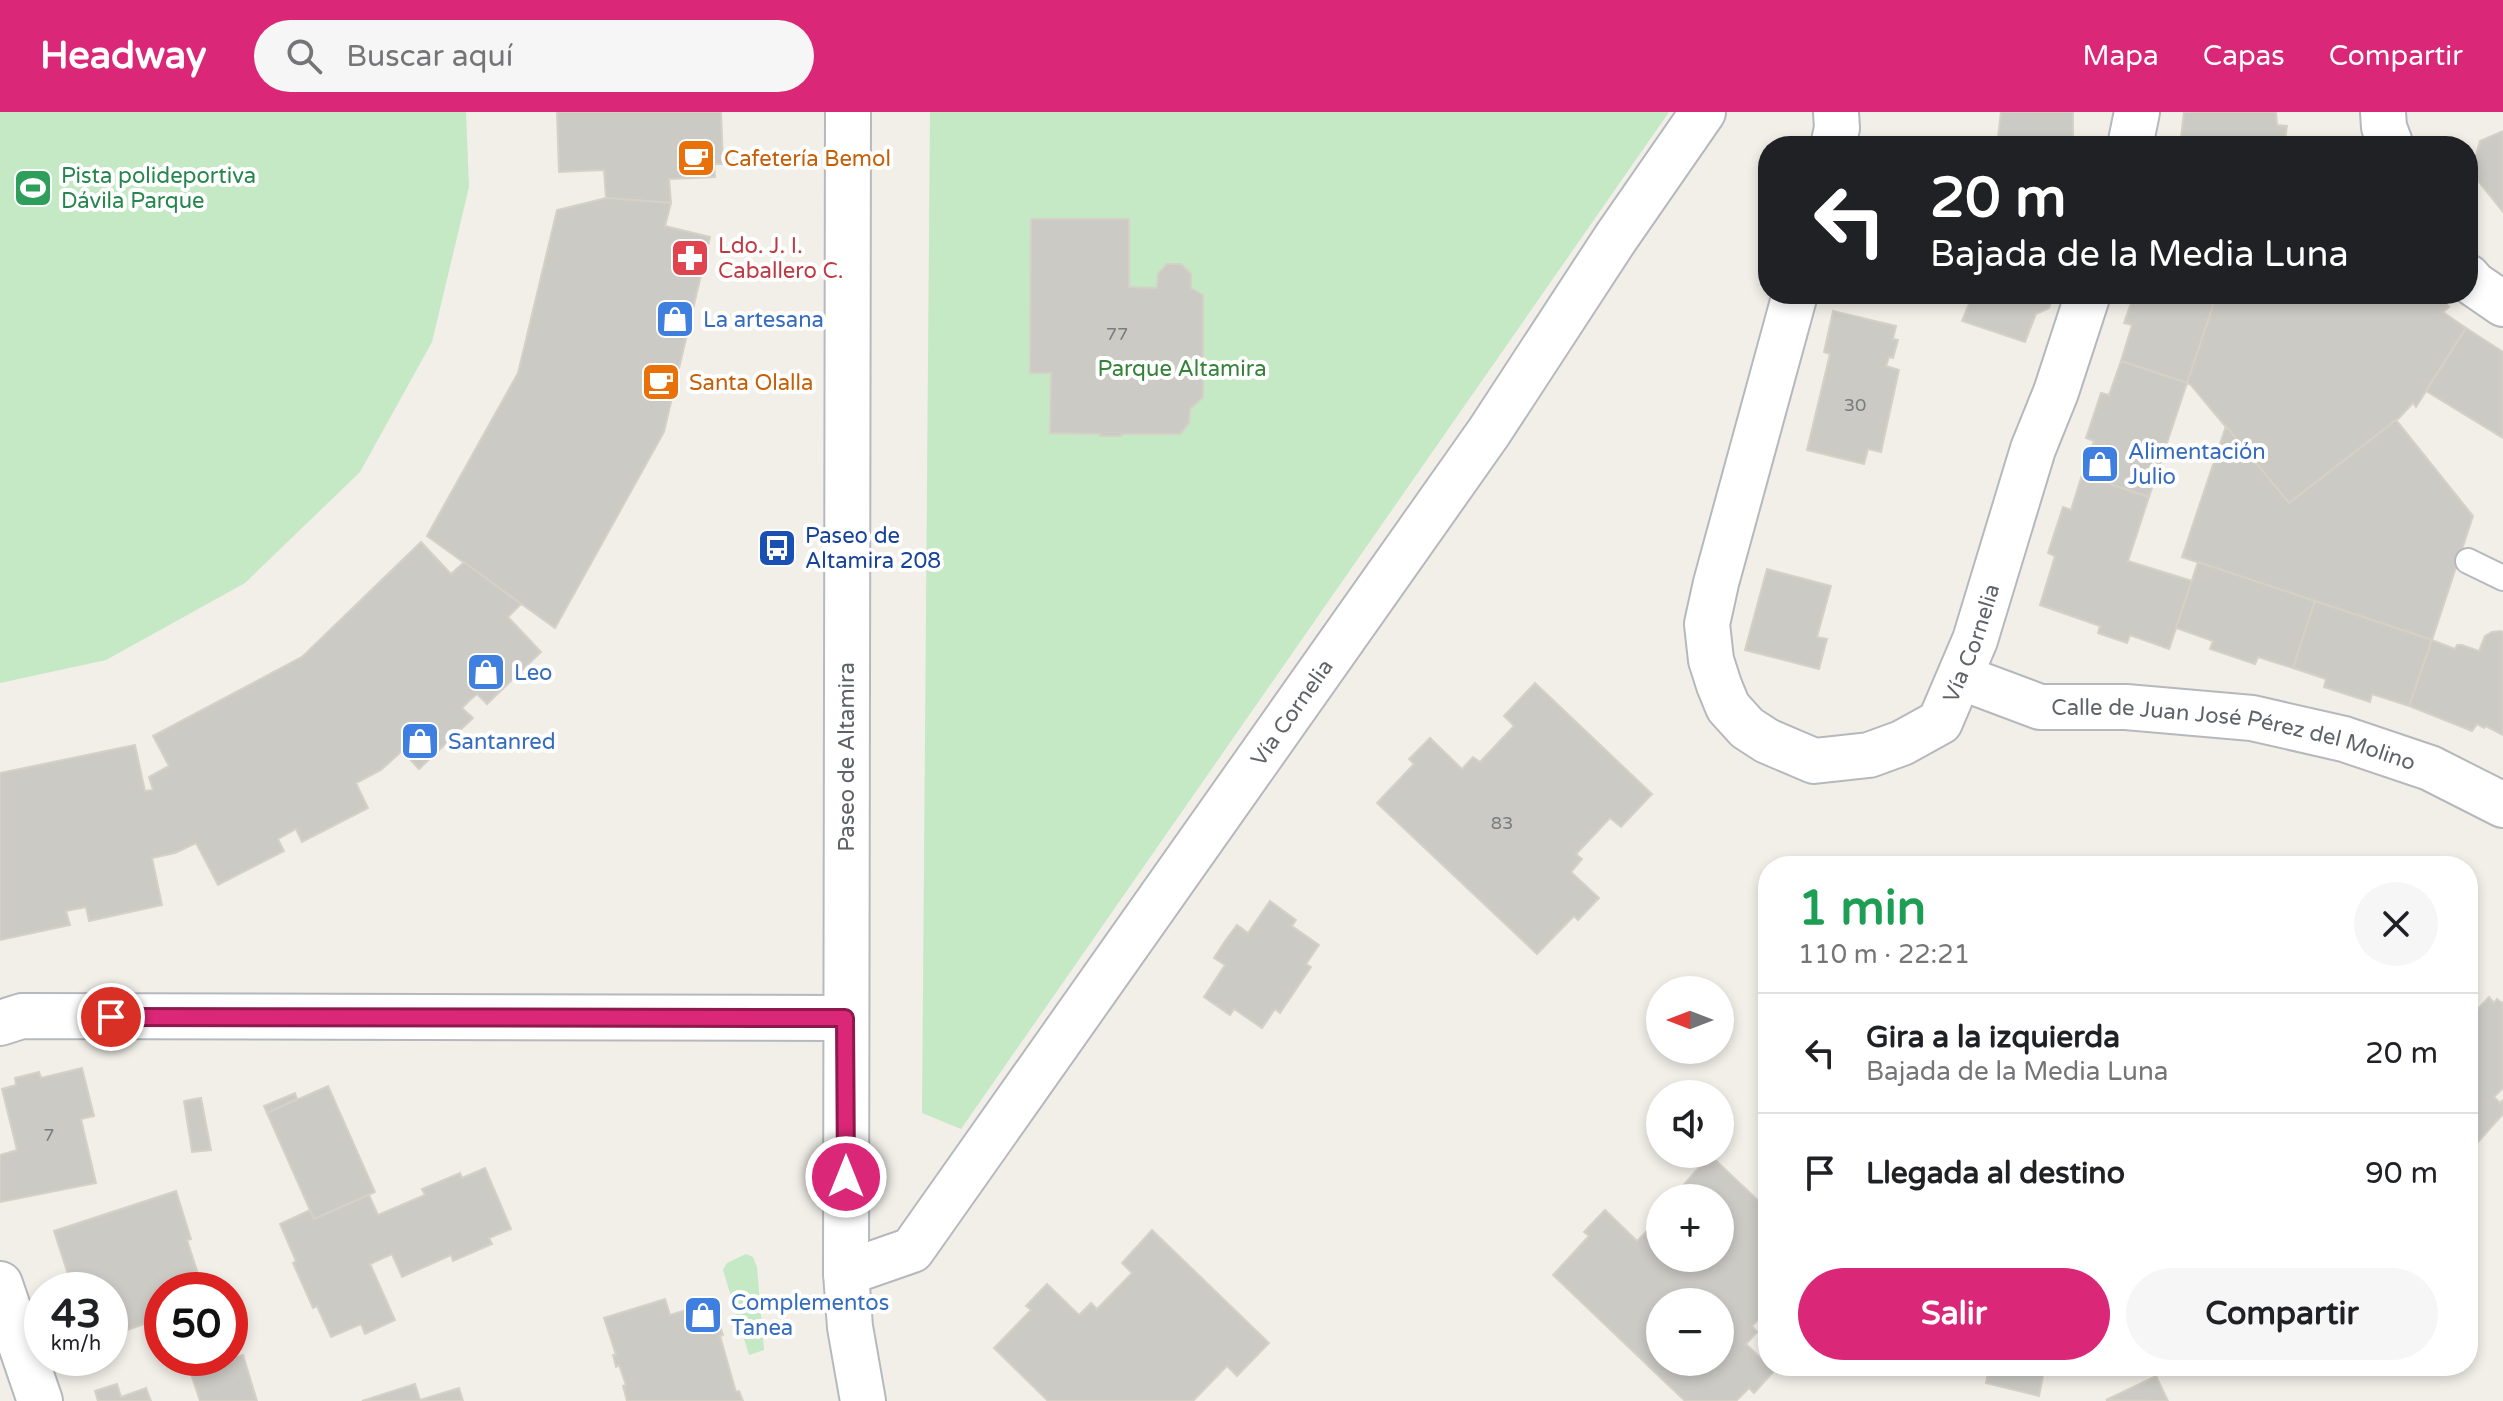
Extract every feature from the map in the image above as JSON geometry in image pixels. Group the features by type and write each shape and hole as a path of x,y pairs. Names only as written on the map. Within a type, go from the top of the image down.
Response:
{"street":[{"name":"Paseo de Altamira","path":"848,112 846,1273 850,1327 863,1401"},
{"name":"Vía Cornelia","path":"846,1273 912,1250 1489,432 1615,239 1703,112"},
{"path":"1835,136 1836,112"},
{"path":"2132,136 2137,112"},
{"path":"2383,112 2387,136"},
{"path":"2478,287 2503,304"},
{"name":"Vía Cornelia","path":"1792,304 1707,624 1711,660 1728,707 1747,728 1767,741 1814,761 1869,755 1902,743 1940,722 1984,613 2033,449 2056,392 2085,304"},
{"name":"Calle de Juan José Pérez del Molino","path":"1960,677 2040,707 2126,707 2252,718 2329,736 2430,768 2503,805"},
{"path":"0,1023 22,1016 845,1018"},
{"path":"0,1284 40,1401"}],"lane":[{"path":"2468,561 2503,578"}],"green space":[{"path":"0,112 466,112 469,187 432,342 360,472 245,583 106,660 0,683"},
{"name":"Parque Altamira","path":"930,112 1669,112 961,1129 922,1113"},
{"path":"746,1254 753,1257 757,1267 764,1350 749,1355 723,1270 727,1263"}],"building":[{"path":"557,112 721,112 723,164 714,164 715,177 669,179 671,203 606,198 604,170 559,172"},
{"path":"2001,112 2073,112 2073,136 1998,136"},
{"path":"2184,112 2276,112 2277,125 2287,126 2286,136 2181,136"},
{"path":"2503,131 2503,212 2478,181 2480,141"},
{"path":"606,198 671,203 665,226 710,237 664,432 555,628 427,536 518,373 557,210"},
{"path":"1031,219 1129,219 1129,287 1157,288 1158,274 1167,264 1181,264 1191,274 1191,288 1203,295 1203,397 1190,409 1189,423 1180,434 1100,436 1050,433 1051,373 1030,373"},
{"path":"1969,304 2050,304 2049,308 2036,314 2025,342 1962,321"},
{"path":"2131,304 2214,304 2187,383 2121,361 2132,325 2124,323"},
{"path":"2214,304 2446,304 2449,307 2443,312 2466,328 2416,407 2413,403 2399,418 2289,503 2187,383"},
{"path":"1833,311 1896,326 1893,339 1898,340 1893,358 1889,357 1886,366 1899,370 1881,452 1868,449 1864,464 1807,450 1830,354 1824,352"},
{"path":"2466,328 2503,352 2503,438 2426,391"},
{"path":"2121,361 2187,383 2149,497 2082,475 2094,441 2086,438 2101,393 2109,395"},
{"path":"2396,420 2473,516 2432,640 2182,557 2226,426 2289,503"},
{"path":"2082,475 2149,497 2128,561 2192,581 2169,649 2130,635 2127,643 2098,633 2100,626 2040,605 2055,556 2048,553 2063,507 2071,510"},
{"path":"421,542 451,574 464,562 521,604 508,617 541,652 487,704 477,694 470,700 462,708 473,718 419,769 402,751 381,770 356,783 368,808 302,842 296,829 278,839 284,851 218,885 196,843 175,853 152,858 162,905 89,921 86,907 66,911 70,925 0,940 0,773 135,745 145,791 153,790 149,777 169,766 153,736 302,657"},
{"path":"2198,562 2315,601 2293,668 2258,657 2255,664 2210,649 2213,641 2176,628"},
{"path":"1767,569 1831,586 1817,637 1827,639 1819,669 1745,650"},
{"path":"2315,601 2432,640 2409,706 2372,694 2370,702 2324,687 2326,679 2293,668"},
{"path":"2501,631 2503,735 2477,724 2472,731 2409,706 2432,640 2455,649 2457,645 2462,645 2479,651 2485,636"},
{"path":"1535,683 1652,794 1621,827 1610,818 1576,854 1582,859 1571,872 1599,898 1578,920 1574,916 1537,954 1377,803 1414,764 1409,759 1430,738 1462,769 1473,757 1480,762 1514,726 1504,716"},
{"path":"1270,901 1296,920 1292,926 1319,945 1306,964 1311,967 1280,1013 1275,1009 1262,1028 1234,1009 1230,1015 1204,997 1225,965 1214,958 1225,941 1237,925 1248,933"},
{"path":"2489,997 2494,1003 2497,999 2503,1002 2503,1088 2494,1097 2500,1103 2503,1100 2503,1114 2478,1142 2478,1009"},
{"path":"82,1068 94,1116 81,1119 96,1183 0,1202 0,1155 17,1150 2,1089 16,1085 15,1078 39,1072 41,1078"},
{"path":"328,1086 375,1192 314,1219 267,1113"},
{"path":"295,1093 297,1099 267,1113 264,1106"},
{"path":"201,1098 211,1150 192,1152 184,1101"},
{"path":"485,1168 511,1229 489,1238 492,1244 453,1261 451,1255 402,1277 392,1254 370,1264 395,1320 365,1334 361,1324 331,1337 317,1306 313,1308 280,1224 310,1210 314,1219 369,1195 378,1215 425,1195 422,1189 460,1173 462,1178"},
{"path":"1699,1168 1724,1168 1758,1201 1758,1320 1752,1326 1757,1332 1746,1344 1758,1356 1758,1376 1769,1376 1754,1393 1749,1388 1736,1401 1685,1401 1659,1376 1734,1376 1734,1288 1646,1288 1646,1364 1553,1275 1589,1236 1584,1232 1605,1210 1637,1241 1646,1232 1646,1272 1734,1272 1734,1184 1684,1184"},
{"path":"176,1191 197,1272 144,1272 144,1324 128,1330 128,1272 67,1272 54,1231"},
{"path":"1152,1230 1269,1343 1237,1376 1227,1366 1193,1401 1048,1401 994,1348 1031,1310 1026,1306 1047,1284 1079,1315 1091,1303 1097,1309 1132,1273 1122,1263"},
{"path":"665,1299 670,1315 709,1303 715,1324 719,1323 723,1335 720,1336 736,1392 739,1391 743,1401 627,1401 623,1386 626,1385 619,1365 616,1367 613,1355 616,1355 604,1318"},
{"path":"248,1371 257,1401 200,1401 192,1376 248,1376"},
{"path":"1987,1376 2043,1376 2039,1396 1986,1383"},
{"path":"2156,1376 2168,1401 2106,1400"},
{"path":"117,1384 121,1397 146,1388 151,1401 98,1401 95,1391"},
{"path":"415,1384 420,1400 459,1388 463,1401 362,1401"}],"place":[{"name":"Cafetería Bemol","path":"696,158"},
{"name":"Pista polideportiva Dávila Parque","path":"33,188"},
{"name":"Ldo. J. I. Caballero C.","path":"690,258"},
{"name":"La artesana","path":"675,319"},
{"name":"Santa Olalla","path":"661,382"},
{"name":"Alimentación Julio","path":"2100,464"},
{"name":"Paseo de Altamira 208","path":"777,548"},
{"name":"Leo","path":"486,672"},
{"name":"Santanred","path":"420,741"},
{"name":"Complementos Tanea","path":"703,1315"}],"route":[{"path":"111,1017 845,1018 846,1177"}]}
